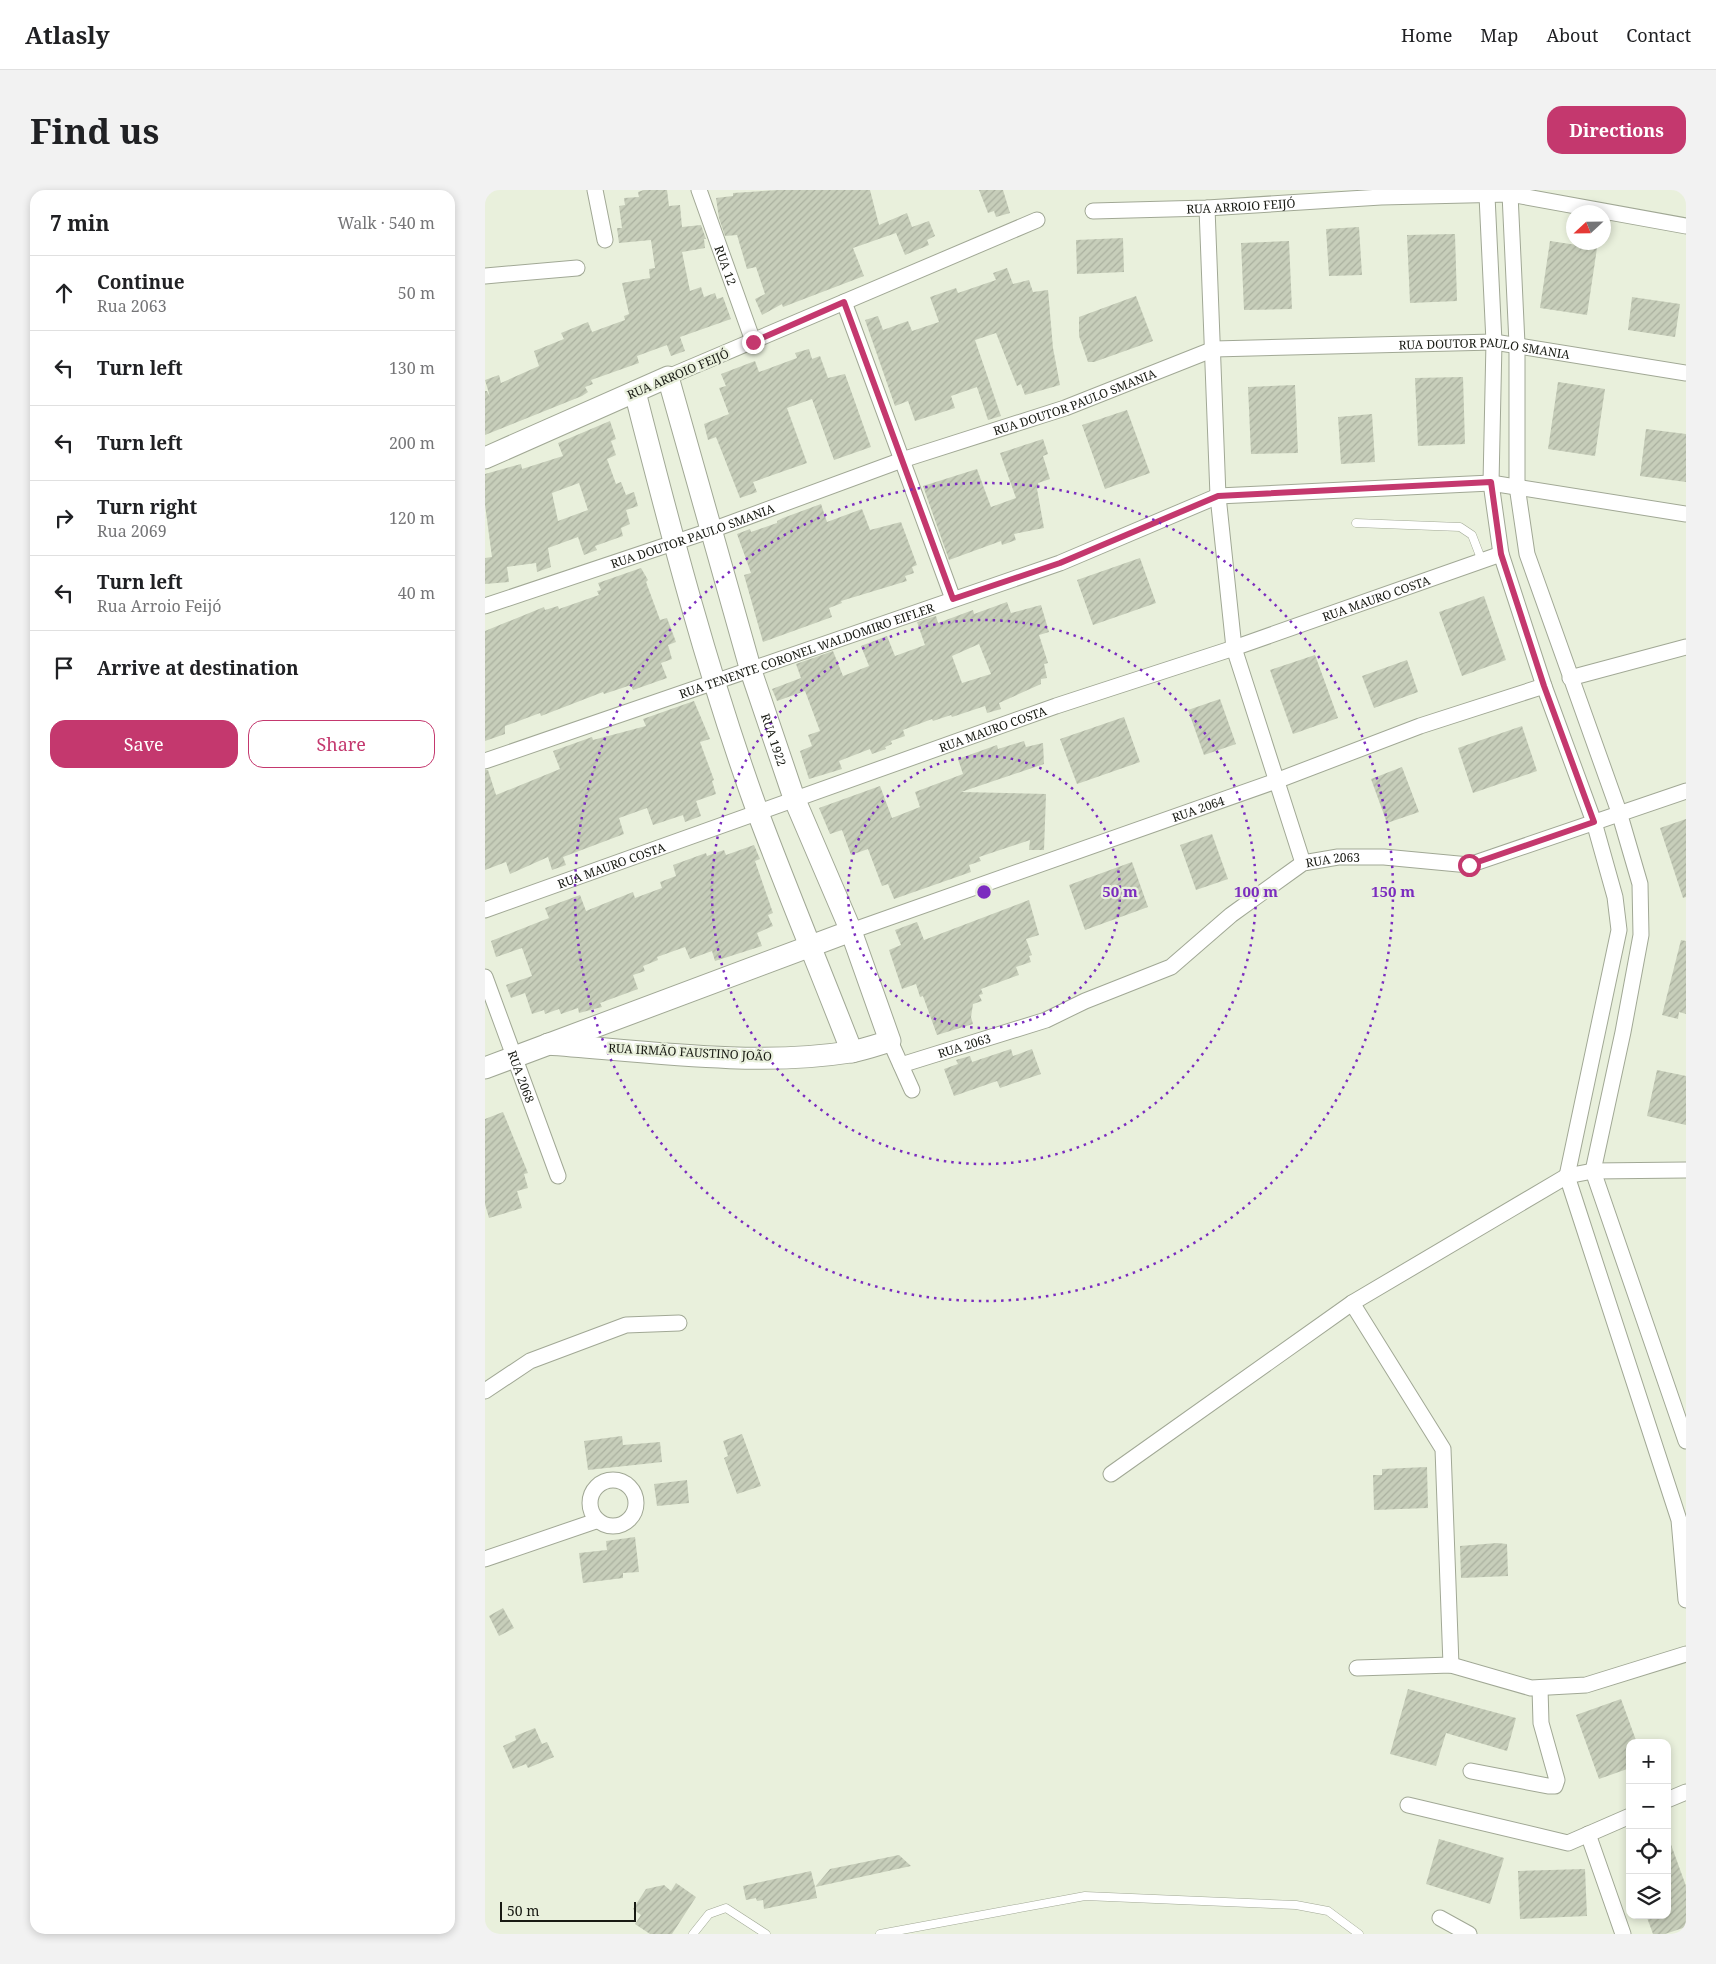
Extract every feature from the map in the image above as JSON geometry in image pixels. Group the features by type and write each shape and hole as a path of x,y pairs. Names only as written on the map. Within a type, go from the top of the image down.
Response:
{"street":[{"path":"595,190 605,240"},
{"name":"RUA 12","path":"699,190 753,342"},
{"path":"1510,194 1517,344 1517,486 1527,554 1619,812 1640,884 1641,935 1621,1041 1593,1170 1686,1441"},
{"name":"RUA ARROIO FEIJÓ","path":"1093,210 1207,208 1381,197 1510,194 1686,226"},
{"path":"1487,196 1494,342 1491,482 1501,554 1544,686 1594,822 1615,897 1619,930 1567,1176 1679,1520 1686,1600"},
{"path":"1207,208 1214,349 1218,496 1234,648 1303,863"},
{"name":"RUA ARROIO FEIJÓ","path":"485,458 668,377 1037,220"},
{"path":"485,276 577,268"},
{"path":"844,302 953,599"},
{"name":"RUA DOUTOR PAULO SMANIA","path":"485,606 711,530 903,460 1065,408 1214,349 1494,342 1517,344 1686,373"},
{"name":"RUA 1922","path":"668,377 751,671 795,798 851,931 890,1041 912,1090"},
{"path":"635,392 674,542 715,681 758,812 852,1052"},
{"name":"RUA TENENTE CORONEL WALDOMIRO EIFLER","path":"485,761 715,681 751,671 1060,563 1218,496 1491,482 1686,514"},
{"name":"RUA MAURO COSTA","path":"485,910 1056,706 1234,648 1501,554"},
{"path":"1570,678 1686,647"},
{"name":"RUA 2064","path":"851,931 1276,781 1374,743 1544,686"},
{"name":"RUA 2063","path":"901,1066 1046,1020 1085,1001 1171,967 1231,915 1303,863 1338,857 1384,857 1469,865 1619,812 1686,791"},
{"name":"RUA IRMÃO FAUSTINO JOÃO","path":"485,1068 851,931"},
{"name":"RUA 2068","path":"485,977 558,1176"},
{"name":"RUA IRMÃO FAUSTINO JOÃO","path":"548,1044 747,1057 821,1056 852,1052 890,1041"},
{"path":"1111,1474 1352,1303 1567,1176 1593,1170 1686,1170"},
{"path":"1352,1303 1443,1449 1451,1665"},
{"path":"485,1391 530,1361 626,1325 679,1323"},
{"path":"485,1559 596,1520"},
{"path":"1357,1668 1451,1665 1531,1688 1539,1688 1586,1685 1686,1654"},
{"path":"1471,1771 1555,1786 1557,1780 1541,1723 1539,1688"},
{"path":"1671,1798 1686,1792"},
{"path":"1408,1805 1568,1843 1626,1818"},
{"path":"1588,1834 1623,1934"},
{"path":"1440,1918 1469,1934"}],"lane":[{"path":"1356,523 1460,526 1472,535 1482,560"},
{"path":"880,1934 1085,1896 1296,1904 1328,1911 1359,1934"},
{"path":"693,1934 709,1914 726,1908 767,1934"}],"building":[{"path":"644,190 667,190 669,206 680,205 682,227 701,225 706,239 704,239 705,248 682,252 690,291 701,287 704,297 715,293 717,299 723,297 731,319 680,337 685,351 671,356 667,345 637,356 639,363 591,380 593,384 585,387 588,392 582,396 485,435 485,391 487,391 490,397 485,380 499,375 501,383 539,366 534,351 564,339 561,333 588,322 592,332 625,320 624,316 629,314 622,283 650,278 649,269 655,268 651,240 619,243 617,228 622,228 619,206 625,205 624,198 639,197 638,192"},
{"path":"779,190 870,190 879,225 907,213 912,227 929,221 935,236 927,240 929,245 905,255 896,233 853,248 864,276 783,307 782,304 762,315 755,299 765,294 756,267 747,269 737,235 725,236 719,218 716,198 733,196 733,193"},
{"path":"979,190 1003,190 1010,213 996,217 994,211 988,213"},
{"path":"1359,227 1362,275 1329,276 1326,229"},
{"path":"1455,234 1457,301 1410,303 1407,235"},
{"path":"1123,238 1124,272 1077,274 1076,240"},
{"path":"1289,241 1292,309 1244,310 1241,243"},
{"path":"1550,241 1566,243 1566,250 1597,250 1587,315 1540,308"},
{"path":"1007,268 1013,284 1029,280 1033,292 1048,290 1053,348 1060,385 1025,395 1021,384 1017,386 996,333 975,340 1001,416 988,420 977,387 951,396 955,408 915,421 908,401 895,406 865,320 878,316 883,330 908,321 912,331 939,322 930,297 956,288 958,293 996,280 993,273"},
{"path":"1136,296 1153,341 1094,362 1088,362 1079,336 1079,317"},
{"path":"1632,297 1680,304 1675,337 1628,330"},
{"path":"809,349 812,359 820,356 828,378 845,374 871,447 834,460 812,399 787,408 807,463 753,482 757,492 740,498 716,437 708,440 704,424 729,414 719,388 726,386 721,374 755,361 759,372 797,358 795,353"},
{"path":"1463,377 1465,444 1418,446 1415,378"},
{"path":"1558,382 1605,389 1595,456 1548,449"},
{"path":"1295,385 1298,453 1251,454 1248,387"},
{"path":"1127,410 1150,473 1105,489 1082,425"},
{"path":"1372,414 1375,462 1341,464 1338,417"},
{"path":"610,421 616,439 611,441 616,455 607,459 616,484 621,482 626,495 634,492 638,506 626,510 630,524 621,528 623,536 595,546 597,550 584,555 578,537 548,548 551,567 537,572 536,563 507,567 509,582 485,584 485,558 492,557 485,505 485,474 521,464 522,469 563,456 558,443","holes":["579,483 588,510 558,521 552,493"]},
{"path":"1646,429 1686,434 1686,482 1640,476"},
{"path":"1043,439 1048,454 1043,456 1050,479 1038,483 1039,488 1037,489 1044,528 1014,534 1016,540 1002,545 1001,541 949,560 923,486 977,469 991,507 1016,498 1000,453"},
{"path":"821,504 827,522 862,509 870,530 901,522 917,565 912,567 914,573 905,576 907,581 841,601 842,603 829,608 832,617 763,642 744,575 751,573 737,534 750,529 751,532 777,523 777,521 783,518"},
{"path":"1140,558 1156,603 1093,625 1077,580"},
{"path":"641,568 648,580 646,582 660,620 667,618 676,642 668,645 672,659 661,663 667,678 633,690 631,685 604,694 603,692 541,716 540,713 505,726 505,734 485,741 485,631 544,607 545,610 558,606 559,609 599,595 597,591 601,590 598,583"},
{"path":"1484,596 1506,660 1462,676 1439,612"},
{"path":"1007,602 1011,613 1041,605 1049,632 1039,635 1048,663 1044,664 1047,678 1041,679 1041,684 999,703 1001,709 987,713 985,706 952,717 951,715 933,721 932,719 903,730 905,736 891,741 892,744 885,747 886,749 872,754 870,749 839,761 842,769 809,779 800,751 812,746 808,735 820,731 805,691 777,701 772,689 801,678 796,664 833,651 843,676 869,666 861,646 887,636 895,656 925,645 917,622 936,616 938,623 973,610 974,614","holes":["979,644 991,674 962,683 952,656"]},
{"path":"1315,655 1338,718 1293,734 1270,670"},
{"path":"1407,660 1418,692 1374,708 1362,676"},
{"path":"1220,699 1236,744 1204,755 1188,710"},
{"path":"694,701 710,739 700,742 714,780 712,781 716,794 696,801 701,816 685,822 683,815 653,825 647,808 619,818 624,834 563,857 566,865 552,870 548,857 510,874 506,862 485,870 485,770 488,770 496,795 560,769 553,751 592,737 593,740 646,726 643,719"},
{"path":"1124,717 1140,762 1077,784 1060,739"},
{"path":"1522,726 1537,771 1473,793 1458,748"},
{"path":"1024,741 1026,747 1043,743 1044,764 961,792 1046,794 1044,850 1029,850 1030,840 979,857 981,861 969,865 971,872 894,899 888,884 882,886 868,849 851,855 842,830 830,834 819,808 880,786 892,818 920,807 915,792 963,774 958,759 997,745 998,749"},
{"path":"1402,767 1419,812 1387,823 1371,779"},
{"path":"1686,819 1686,897 1683,898 1660,828"},
{"path":"1212,834 1228,879 1196,890 1180,845"},
{"path":"754,845 760,859 755,861 773,913 768,915 773,926 757,933 762,946 715,961 712,951 690,959 685,947 657,957 658,960 643,966 645,971 633,975 638,989 600,1003 602,1007 579,1013 578,1008 561,1014 559,1009 545,1014 544,1010 532,1014 525,993 511,998 506,985 532,976 522,948 496,957 491,941 549,918 545,908 580,895 586,911 633,892 635,898 662,888 660,882 676,876 673,865 706,853 707,856 724,850 726,855"},
{"path":"1132,862 1148,907 1085,930 1069,885"},
{"path":"1029,900 1039,935 1026,939 1032,955 1029,956 1031,962 1016,967 1019,975 981,989 983,994 979,995 982,1001 973,1004 971,1017 973,1024 937,1035 923,996 920,997 916,984 902,989 889,950 901,945 895,930 917,922 924,940"},
{"path":"1681,940 1686,941 1686,1014 1679,1012 1678,1019 1662,1015"},
{"path":"1011,1049 1013,1056 1032,1049 1041,1074 1000,1088 997,1081 954,1096 944,1069 958,1064 956,1060 970,1056 972,1062"},
{"path":"1657,1070 1686,1076 1686,1125 1647,1116"},
{"path":"503,1112 528,1173 524,1174 528,1188 517,1191 522,1208 489,1218 485,1204 485,1119"},
{"path":"742,1434 761,1486 737,1494 724,1458 728,1456 723,1441"},
{"path":"622,1436 623,1445 660,1442 662,1462 588,1470 584,1441"},
{"path":"1427,1467 1428,1508 1374,1510 1373,1475 1382,1475 1382,1469"},
{"path":"687,1480 689,1503 657,1506 654,1484"},
{"path":"635,1537 639,1572 623,1573 623,1578 583,1583 579,1553 607,1550 606,1541"},
{"path":"1507,1544 1508,1576 1461,1578 1460,1546"},
{"path":"503,1608 514,1628 499,1636 489,1616"},
{"path":"1408,1689 1516,1718 1507,1751 1446,1733 1436,1766 1390,1754"},
{"path":"1621,1699 1636,1739 1626,1739 1626,1769 1599,1779 1576,1715"},
{"path":"535,1728 542,1744 547,1742 554,1757 528,1768 526,1764 513,1769 503,1746 516,1740 515,1736"},
{"path":"1439,1839 1504,1858 1490,1904 1426,1884"},
{"path":"1671,1845 1686,1886 1686,1927 1665,1934 1653,1934 1647,1919 1671,1919"},
{"path":"899,1855 911,1866 815,1887 830,1869"},
{"path":"1585,1869 1587,1916 1520,1919 1518,1871"},
{"path":"811,1871 817,1898 764,1909 763,1900 757,1901 756,1898 746,1900 743,1886"},
{"path":"676,1883 696,1897 672,1934 650,1934 635,1924 641,1915 633,1909 646,1889 664,1885 671,1891"}],"route":[{"path":"753,342 844,302 953,599 1060,563 1218,496 1491,482 1501,554 1544,686 1594,822 1469,865"}]}
